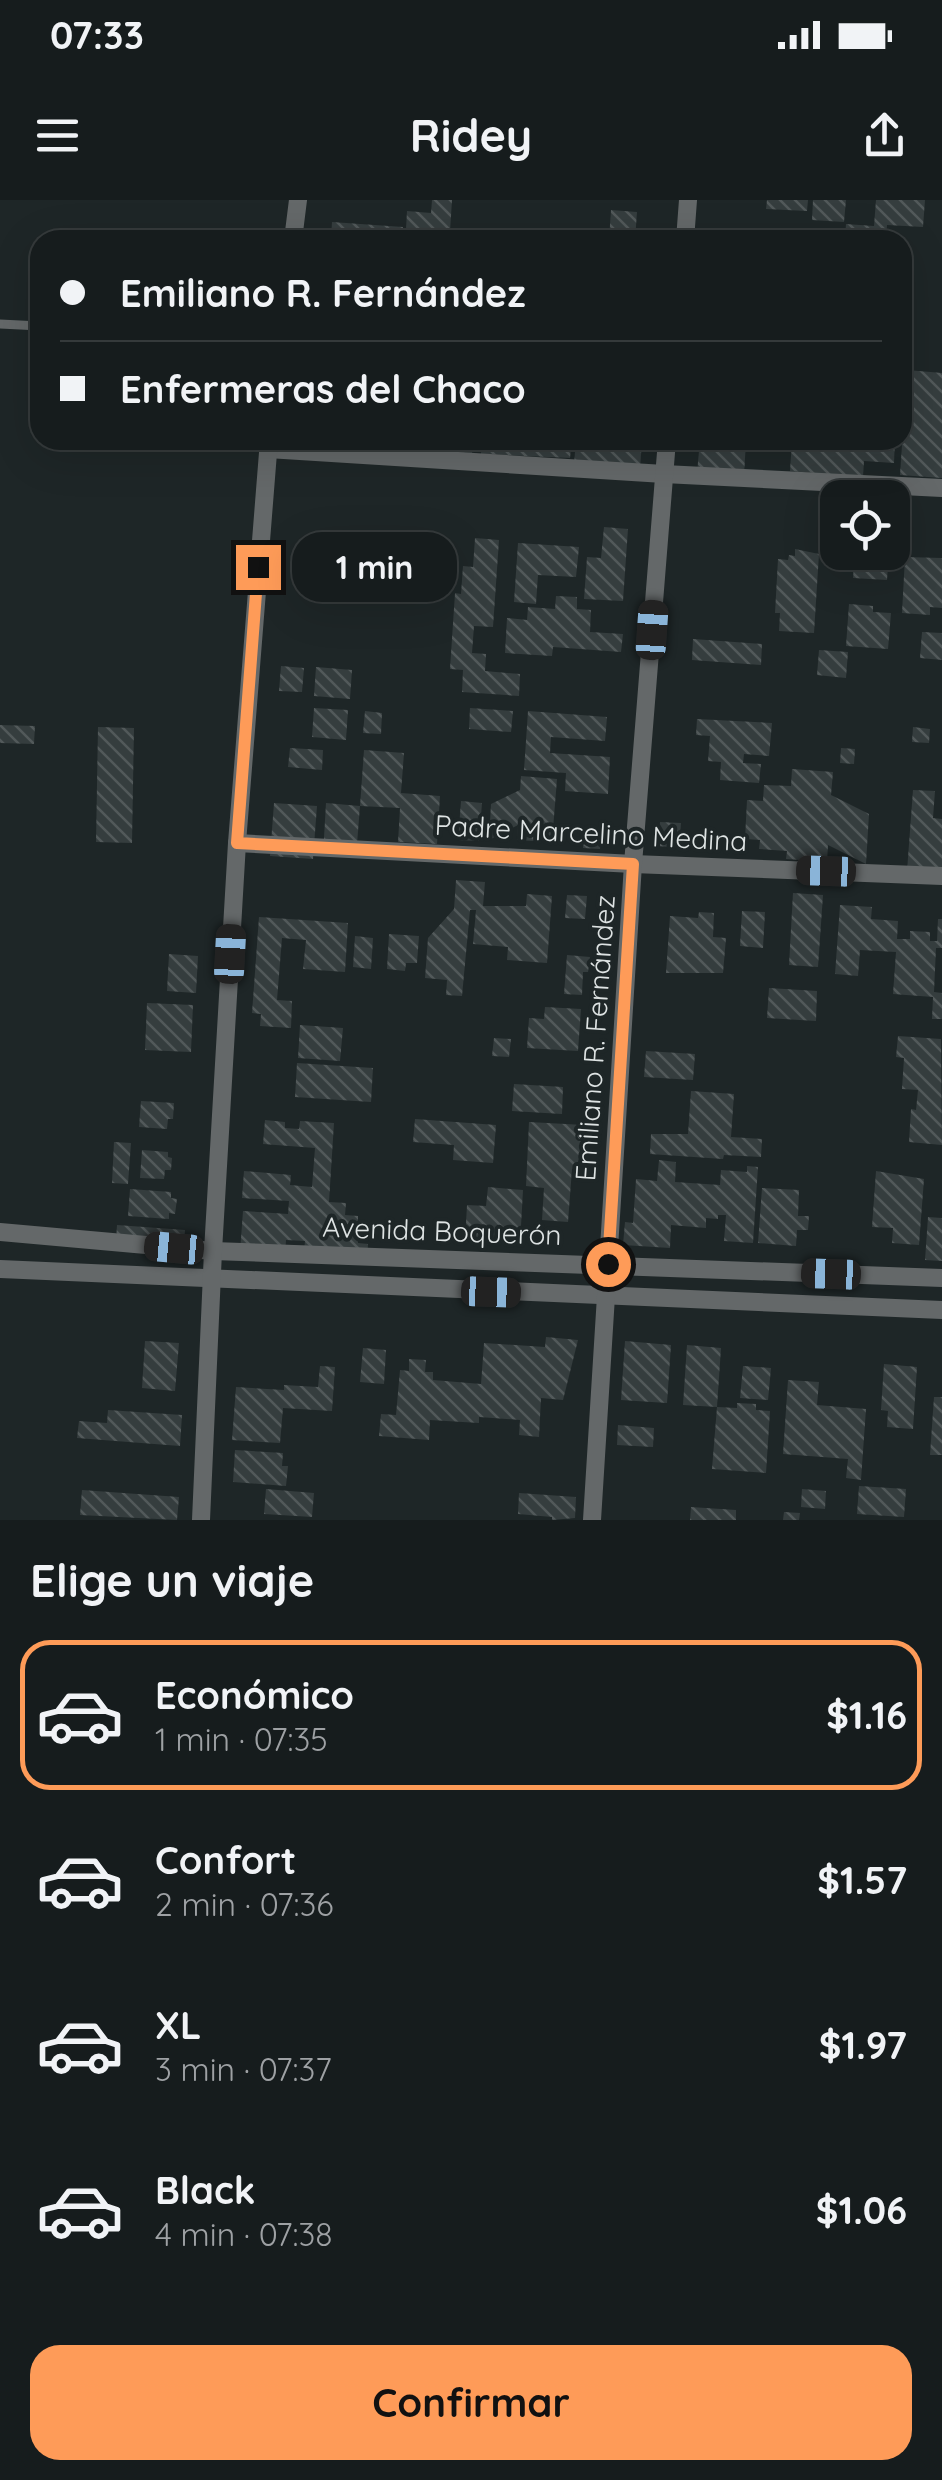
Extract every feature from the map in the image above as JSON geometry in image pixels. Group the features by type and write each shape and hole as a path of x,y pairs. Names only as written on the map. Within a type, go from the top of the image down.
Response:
{"street":[{"path":"294,230 298,200"},
{"path":"686,230 688,200"},
{"path":"202,1520 237,843 268,450"},
{"path":"347,450 664,474 942,488"},
{"name":"Emiliano R. Fernández","path":"592,1520 633,864 666,450"},
{"name":"Padre Marcelino Medina","path":"237,843 942,876"},
{"name":"Avenida Boquerón","path":"0,1232 213,1251 942,1278"},
{"path":"0,1269 942,1310"}],"lane":[{"path":"0,324 30,326"}],"building":[{"path":"432,200 452,200 450,230 406,229 407,211 431,213"},
{"path":"767,200 808,200 807,211 766,209"},
{"path":"813,200 846,200 844,222 812,220"},
{"path":"876,200 925,200 923,227 887,225 887,230 846,230 846,224 874,226"},
{"path":"611,210 637,212 636,230 610,230"},
{"path":"332,222 403,227 403,230 331,230"},
{"path":"912,370 942,373 942,478 900,475 902,450 912,450"},
{"path":"429,450 472,450 472,453"},
{"path":"481,450 571,450 570,458 481,454"},
{"path":"575,450 641,450 640,469 574,464"},
{"path":"699,450 745,450 744,476 697,473"},
{"path":"791,450 895,450 894,463 864,461 863,477 790,471"},
{"path":"604,527 628,529 623,601 584,599 587,557 601,558"},
{"path":"475,538 499,540 493,627 474,626 472,653 486,654 485,671 520,674 519,696 462,692 463,670 450,669 455,593 461,594 463,566 473,567"},
{"path":"518,543 579,547 576,577 538,575 536,604 514,602"},
{"path":"795,549 819,554 814,633 779,631 780,613 775,613 778,559 795,556"},
{"path":"910,557 942,558 942,608 930,607 930,615 902,613 904,570 910,570"},
{"path":"854,570 888,570 887,580 853,578"},
{"path":"556,596 577,597 577,609 591,610 590,632 623,634 621,652 553,647 552,656 505,653 507,618 527,620 528,607 555,609"},
{"path":"849,604 873,606 873,612 891,613 888,649 846,646"},
{"path":"922,632 942,633 942,660 920,658"},
{"path":"693,639 762,644 761,665 692,660"},
{"path":"819,650 848,652 846,678 817,675"},
{"path":"281,666 304,668 302,692 279,691"},
{"path":"316,667 352,670 350,699 314,696"},
{"path":"314,708 348,710 346,740 312,737"},
{"path":"470,708 513,711 511,732 469,729"},
{"path":"365,711 382,713 381,734 363,733"},
{"path":"528,711 607,717 605,741 551,737 550,753 610,757 608,794 565,791 566,773 524,770"},
{"path":"697,719 772,723 769,756 744,754 743,763 761,764 759,783 720,780 721,762 708,761 710,736 696,735"},
{"path":"0,725 35,726 34,744 0,743"},
{"path":"98,727 134,728 132,843 96,842"},
{"path":"913,727 930,729 929,743 912,742"},
{"path":"290,748 323,750 322,770 288,767"},
{"path":"841,748 855,749 854,764 840,763"},
{"path":"364,750 404,753 401,793 440,796 437,844 398,842 400,808 360,806"},
{"path":"792,769 833,772 831,795 869,814 866,864 828,845 827,862 786,859 787,851 759,849 760,840 745,839 747,800 763,801 764,785 791,786"},
{"path":"521,776 557,779 552,842 517,840 518,825 489,840 491,804 520,790"},
{"path":"913,790 935,791 933,818 942,819 942,874 907,871"},
{"path":"461,801 482,803 479,841 458,840"},
{"path":"274,803 317,806 313,859 270,856"},
{"path":"326,803 360,806 356,857 323,855"},
{"path":"660,822 681,823 679,848 658,846"},
{"path":"584,827 602,829 600,849 583,848"},
{"path":"456,880 485,882 483,906 526,906 527,894 552,896 547,963 507,960 508,947 473,944 476,910 470,910 462,996 446,995 447,980 425,978 428,938 454,909"},
{"path":"793,893 823,895 818,967 789,965"},
{"path":"567,895 587,896 585,919 565,918"},
{"path":"840,905 872,907 871,919 898,921 897,939 910,939 910,931 930,932 930,941 937,941 938,919 942,919 942,948 936,948 934,992 942,993 942,1019 932,1019 933,997 893,994 896,952 860,950 858,976 835,974"},
{"path":"742,911 765,912 763,948 740,946"},
{"path":"699,912 714,913 713,937 726,938 723,973 666,973 670,916 698,918"},
{"path":"259,917 348,923 345,972 303,969 306,940 282,938 277,1000 292,1001 291,1028 260,1026 261,1014 252,1013"},
{"path":"389,934 419,936 417,963 406,963 405,971 387,969"},
{"path":"355,936 373,938 371,969 353,967"},
{"path":"169,954 198,956 196,993 167,991"},
{"path":"567,955 590,957 588,972 583,972 582,995 564,994"},
{"path":"769,988 817,991 816,1021 767,1018"},
{"path":"147,1003 193,1005 191,1052 145,1050"},
{"path":"545,1007 581,1009 578,1051 527,1048 529,1018 544,1019"},
{"path":"300,1025 343,1028 340,1061 298,1058"},
{"path":"898,1036 941,1039 942,1145 909,1142 911,1109 916,1110 918,1090 902,1089 904,1058 896,1057"},
{"path":"494,1038 511,1039 509,1057 492,1056"},
{"path":"646,1051 695,1054 693,1080 644,1077"},
{"path":"297,1063 373,1068 371,1102 295,1097"},
{"path":"514,1084 563,1087 562,1114 512,1111"},
{"path":"691,1091 734,1094 731,1137 762,1139 761,1157 724,1155 723,1159 650,1154 651,1134 688,1134"},
{"path":"141,1101 174,1103 173,1119 168,1119 167,1129 139,1127"},
{"path":"415,1119 496,1125 493,1163 453,1160 454,1145 413,1142"},
{"path":"265,1120 285,1122 285,1128 299,1129 300,1121 334,1123 329,1202 346,1203 345,1215 358,1216 358,1243 368,1244 367,1265 303,1260 305,1241 286,1240 285,1255 240,1252 243,1211 288,1214 289,1201 242,1198 244,1171 291,1175 290,1185 312,1187 315,1148 263,1144"},
{"path":"529,1122 584,1125 581,1170 572,1169 568,1222 542,1220 544,1188 526,1186"},
{"path":"114,1142 131,1143 128,1184 112,1183"},
{"path":"142,1150 168,1152 171,1170 165,1170 164,1179 140,1178"},
{"path":"659,1160 676,1162 675,1182 720,1185 721,1170 747,1172 747,1166 758,1167 753,1243 724,1241 726,1215 718,1215 718,1219 706,1218 706,1228 671,1225 670,1248 623,1245 625,1222 633,1223 636,1179 657,1181"},
{"path":"876,1171 924,1179 919,1245 892,1243 893,1228 872,1227"},
{"path":"488,1187 523,1190 520,1244 465,1241 467,1205 486,1206"},
{"path":"762,1188 799,1190 798,1216 809,1216 808,1230 797,1230 796,1246 758,1243"},
{"path":"130,1189 171,1192 171,1198 177,1199 175,1214 169,1213 169,1219 128,1216"},
{"path":"928,1217 942,1218 942,1261 925,1260"},
{"path":"117,1225 185,1230 184,1247 116,1242"},
{"path":"546,1337 578,1340 563,1400 541,1398 539,1437 519,1435 520,1420 479,1417 479,1423 430,1420 429,1440 379,1436 381,1414 396,1415 400,1370 409,1371 409,1359 426,1360 425,1372 433,1372 433,1380 481,1384 484,1343 545,1347"},
{"path":"145,1341 179,1343 175,1391 142,1388"},
{"path":"625,1341 671,1345 667,1403 621,1400"},
{"path":"687,1345 721,1348 717,1407 683,1405"},
{"path":"363,1348 386,1350 384,1384 360,1382"},
{"path":"884,1364 917,1367 913,1429 887,1427 888,1411 881,1410"},
{"path":"320,1366 335,1367 332,1411 283,1408 280,1443 232,1440 236,1387 318,1387"},
{"path":"743,1366 771,1368 768,1400 740,1398"},
{"path":"788,1380 819,1382 817,1405 866,1409 861,1480 846,1478 848,1459 783,1454"},
{"path":"934,1397 942,1397 942,1455 930,1455"},
{"path":"737,1403 756,1404 756,1410 770,1411 766,1473 712,1469 717,1407 737,1408"},
{"path":"108,1410 182,1415 180,1446 77,1438 79,1421 107,1423"},
{"path":"618,1425 654,1428 653,1447 617,1445"},
{"path":"235,1450 283,1453 282,1466 288,1466 286,1486 233,1482"},
{"path":"859,1486 906,1489 904,1517 857,1514"},
{"path":"266,1489 314,1493 312,1517 264,1514"},
{"path":"802,1489 826,1491 825,1509 801,1507"},
{"path":"82,1490 179,1497 177,1520 80,1515"},
{"path":"519,1493 576,1497 575,1518 552,1520 518,1514"},
{"path":"691,1507 736,1510 736,1520 690,1520"},
{"path":"784,1512 800,1513 799,1520 783,1520"}],"route":[{"path":"258,567 237,843 633,864 608,1264"}]}
